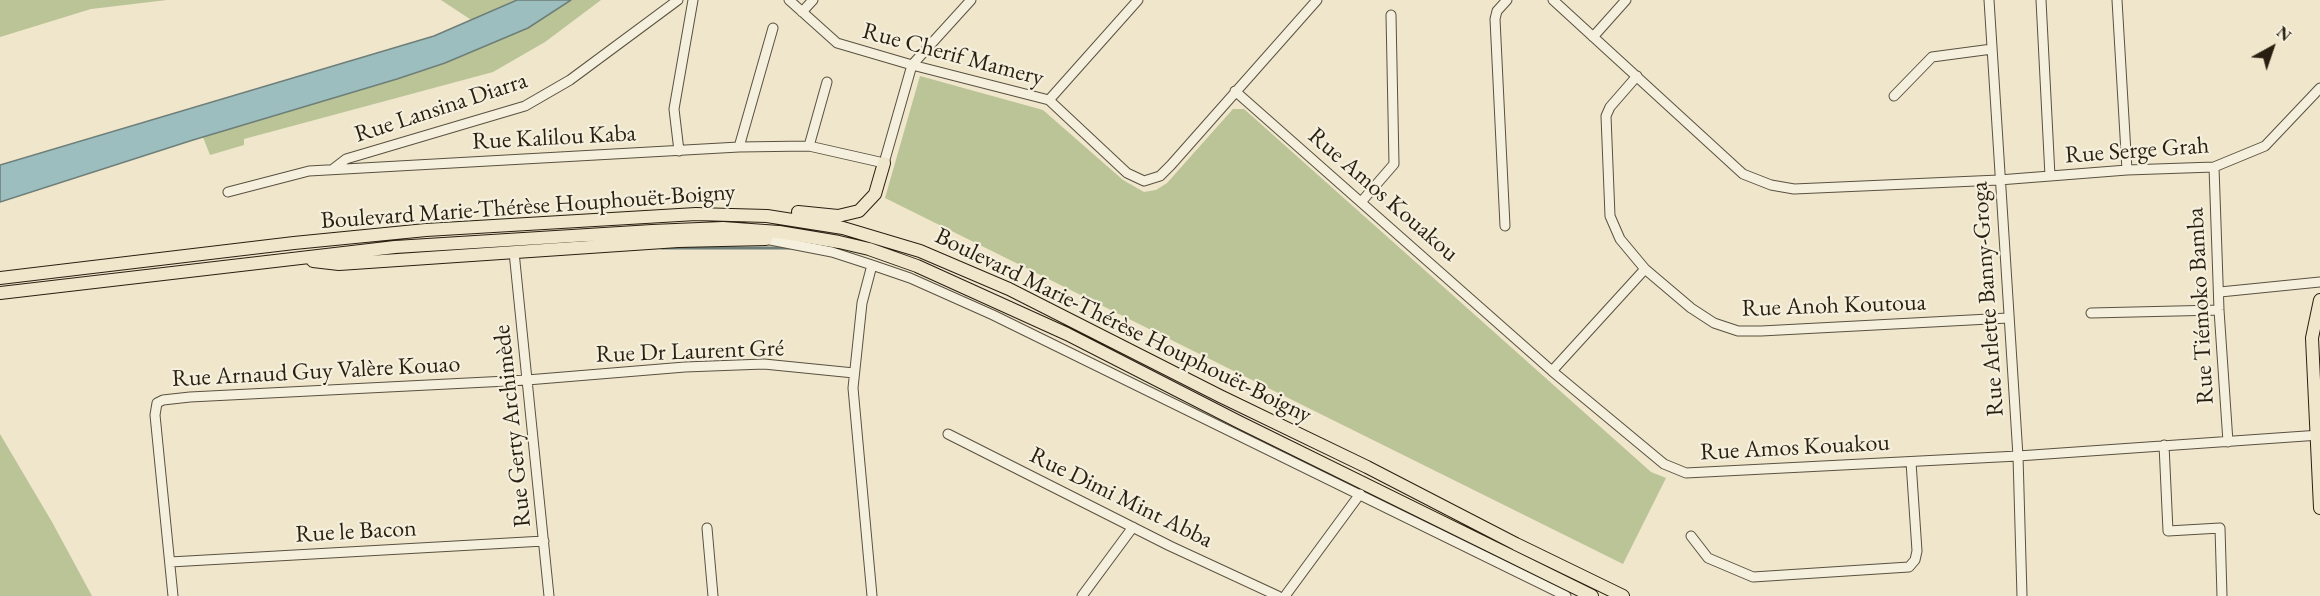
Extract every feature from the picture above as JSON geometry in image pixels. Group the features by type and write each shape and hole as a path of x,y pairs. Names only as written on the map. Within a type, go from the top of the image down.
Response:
{"main road":[{"path":"743,213 766,209 838,216 854,213 867,204 875,194 884,163"},
{"name":"Boulevard Marie-Thérèse Houphouët-Boigny","path":"0,278 294,243 426,230 696,214 743,213 803,220 854,230 920,251 962,268 1066,317 1623,596"},
{"name":"Boulevard Marie-Thérèse Houphouët-Boigny","path":"0,293 403,246 723,228 788,233 839,242 868,249 917,266 1067,334 1239,422 1592,596"},
{"path":"294,258 339,264 678,242 766,239"},
{"path":"2320,300 2312,338 2320,508"}],"street":[{"name":"Rue Lansina Diarra","path":"333,169 346,159 525,106 570,80 678,0"},
{"path":"679,150 674,109 693,0"},
{"name":"Rue Cherif Mamery","path":"789,0 837,43 1049,100 1127,173 1139,180 1149,181 1160,176 1235,91"},
{"path":"802,12 813,0"},
{"path":"884,163 912,65 971,0"},
{"path":"1049,100 1138,0"},
{"path":"1235,91 1317,0"},
{"path":"1505,226 1495,19 1497,11 1507,0"},
{"name":"Rue Serge Grah","path":"1552,0 1743,174 1771,185 1794,189 2214,167 2265,146 2320,88"},
{"path":"1593,37 1626,0"},
{"name":"Rue Arlette Banny-Groga","path":"1989,0 2018,456 2022,596"},
{"path":"2042,0 2050,176"},
{"path":"2117,0 2127,170"},
{"path":"1362,201 1394,164 1391,15"},
{"path":"739,147 773,28"},
{"path":"1894,96 1932,57 1992,50"},
{"name":"Rue Anoh Koutoua","path":"1637,76 1610,107 1605,126 1610,216 1620,239 1645,269 1691,308 1714,323 1738,330 1761,331 2008,318"},
{"path":"809,146 827,82"},
{"name":"Rue Amos Kouakou","path":"1235,91 1552,371 1664,464 1686,473 2018,456 2318,435"},
{"name":"Rue Kalilou Kaba","path":"228,192 285,175 333,169 739,147 809,146 884,163"},
{"name":"Rue Tiémoko Bamba","path":"2214,167 2219,310 2228,442"},
{"path":"723,228 748,236 832,252 910,279 993,315 1566,596"},
{"name":"Rue Gerty Archimède","path":"514,252 549,596"},
{"path":"872,265 862,303 853,388 855,430 872,596"},
{"path":"1552,371 1645,269"},
{"path":"2220,292 2320,282"},
{"path":"2091,313 2219,310"},
{"name":"Rue Dr Laurent Gré","path":"527,380 764,364 854,373"},
{"name":"Rue Arnaud Guy Valère Kouao","path":"173,596 155,415 157,403 163,400 213,395 527,380"},
{"name":"Rue Dimi Mint Abba","path":"948,434 1133,527 1278,596"},
{"path":"2164,445 2168,531 2220,528 2222,596"},
{"path":"1691,536 1708,558 1754,577 1909,567 1915,560 1917,551 1911,462"},
{"path":"1286,596 1360,494"},
{"path":"1082,596 1133,527"},
{"path":"707,528 712,596"},
{"name":"Rue le Bacon","path":"170,562 544,541"}],"green space":[{"path":"0,0 167,0 91,9 0,37"},
{"path":"441,0 601,0 545,42 493,72 244,139 244,145 210,155 197,122 488,31"},
{"path":"920,76 1043,110 1123,180 1144,192 1156,190 1167,183 1233,109 1244,109 1651,472 1666,478 1623,564 885,198"},
{"path":"0,434 52,522 92,596 0,596"}],"water":[{"path":"517,0 571,0 528,28 445,63 0,202 0,165 434,36"}],"waterway":[{"path":"662,248 790,248"}]}
